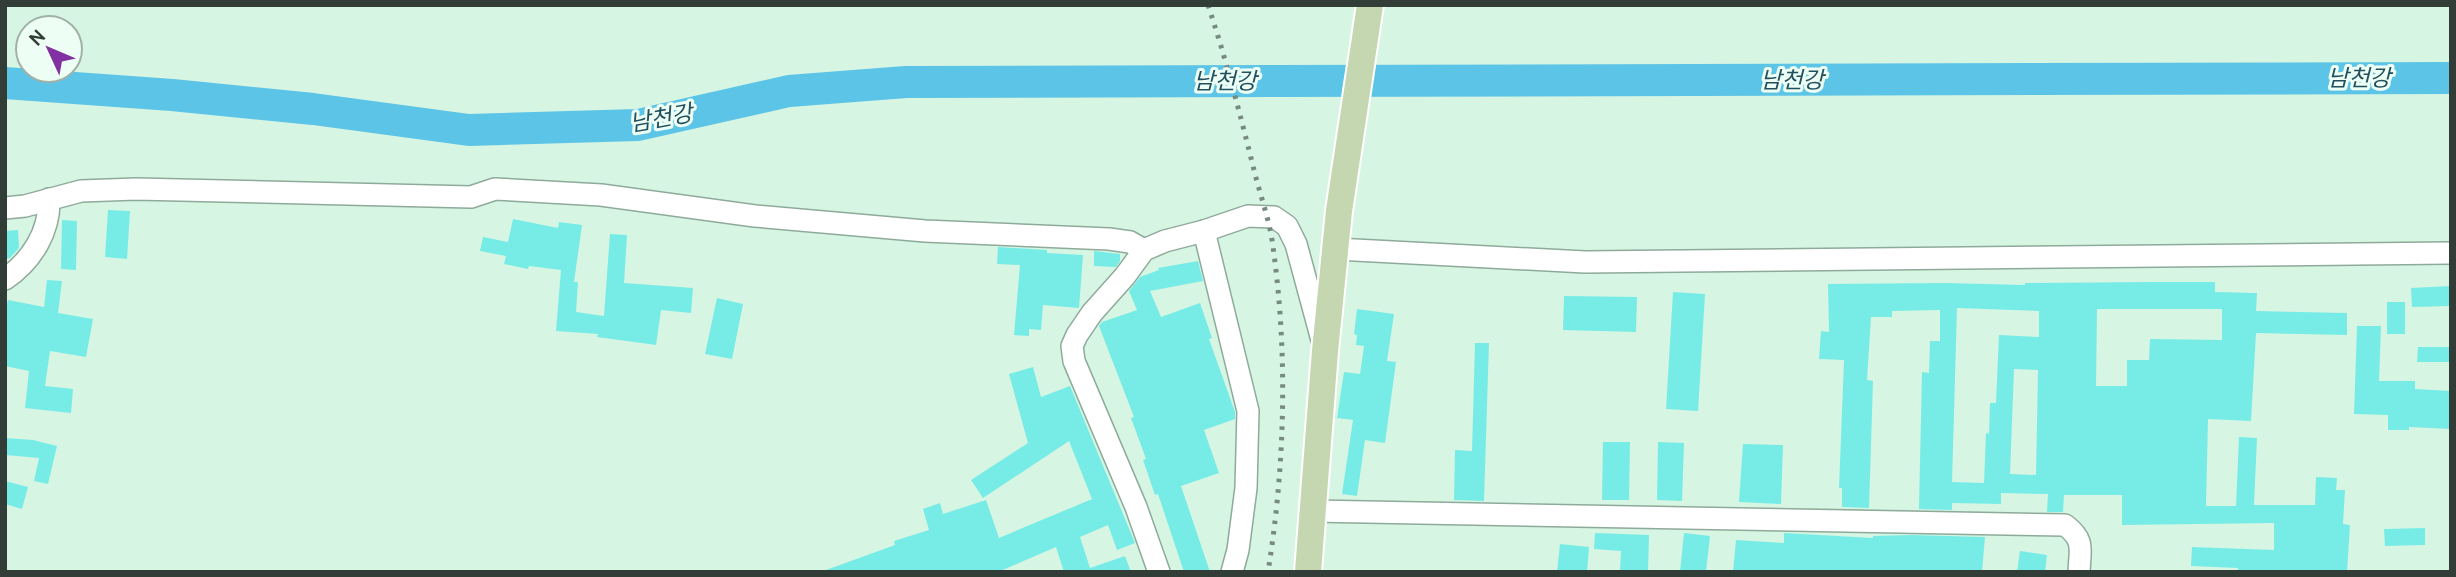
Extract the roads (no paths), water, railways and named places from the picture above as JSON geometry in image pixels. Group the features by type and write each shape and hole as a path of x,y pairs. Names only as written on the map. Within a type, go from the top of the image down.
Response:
{"main road":[{"path":"1308,572 1339,211 1370,5"}],"street":[{"path":"5,208 26,206 81,191 136,189 471,197 495,189 601,195 755,216 925,231 1109,239 1130,242 1144,250"},
{"path":"5,279 26,260 40,242 49,213 49,199"},
{"path":"1159,572 1136,507 1074,361 1072,346 1092,313 1144,250 1248,216 1275,218 1287,226 1296,244 1325,351"},
{"path":"1204,231 1248,411 1246,488 1238,550 1232,572"},
{"path":"1336,249 1585,262 2451,253"},
{"path":"1313,510 2065,525 2076,534 2080,543 2079,572"}],"waterway":[{"name":"남천강","path":"5,83 313,109 469,130 638,125 789,91 906,82 2451,78"}],"railway":[{"path":"1208,5 1272,237 1278,287 1282,369 1281,451 1268,572"}]}
